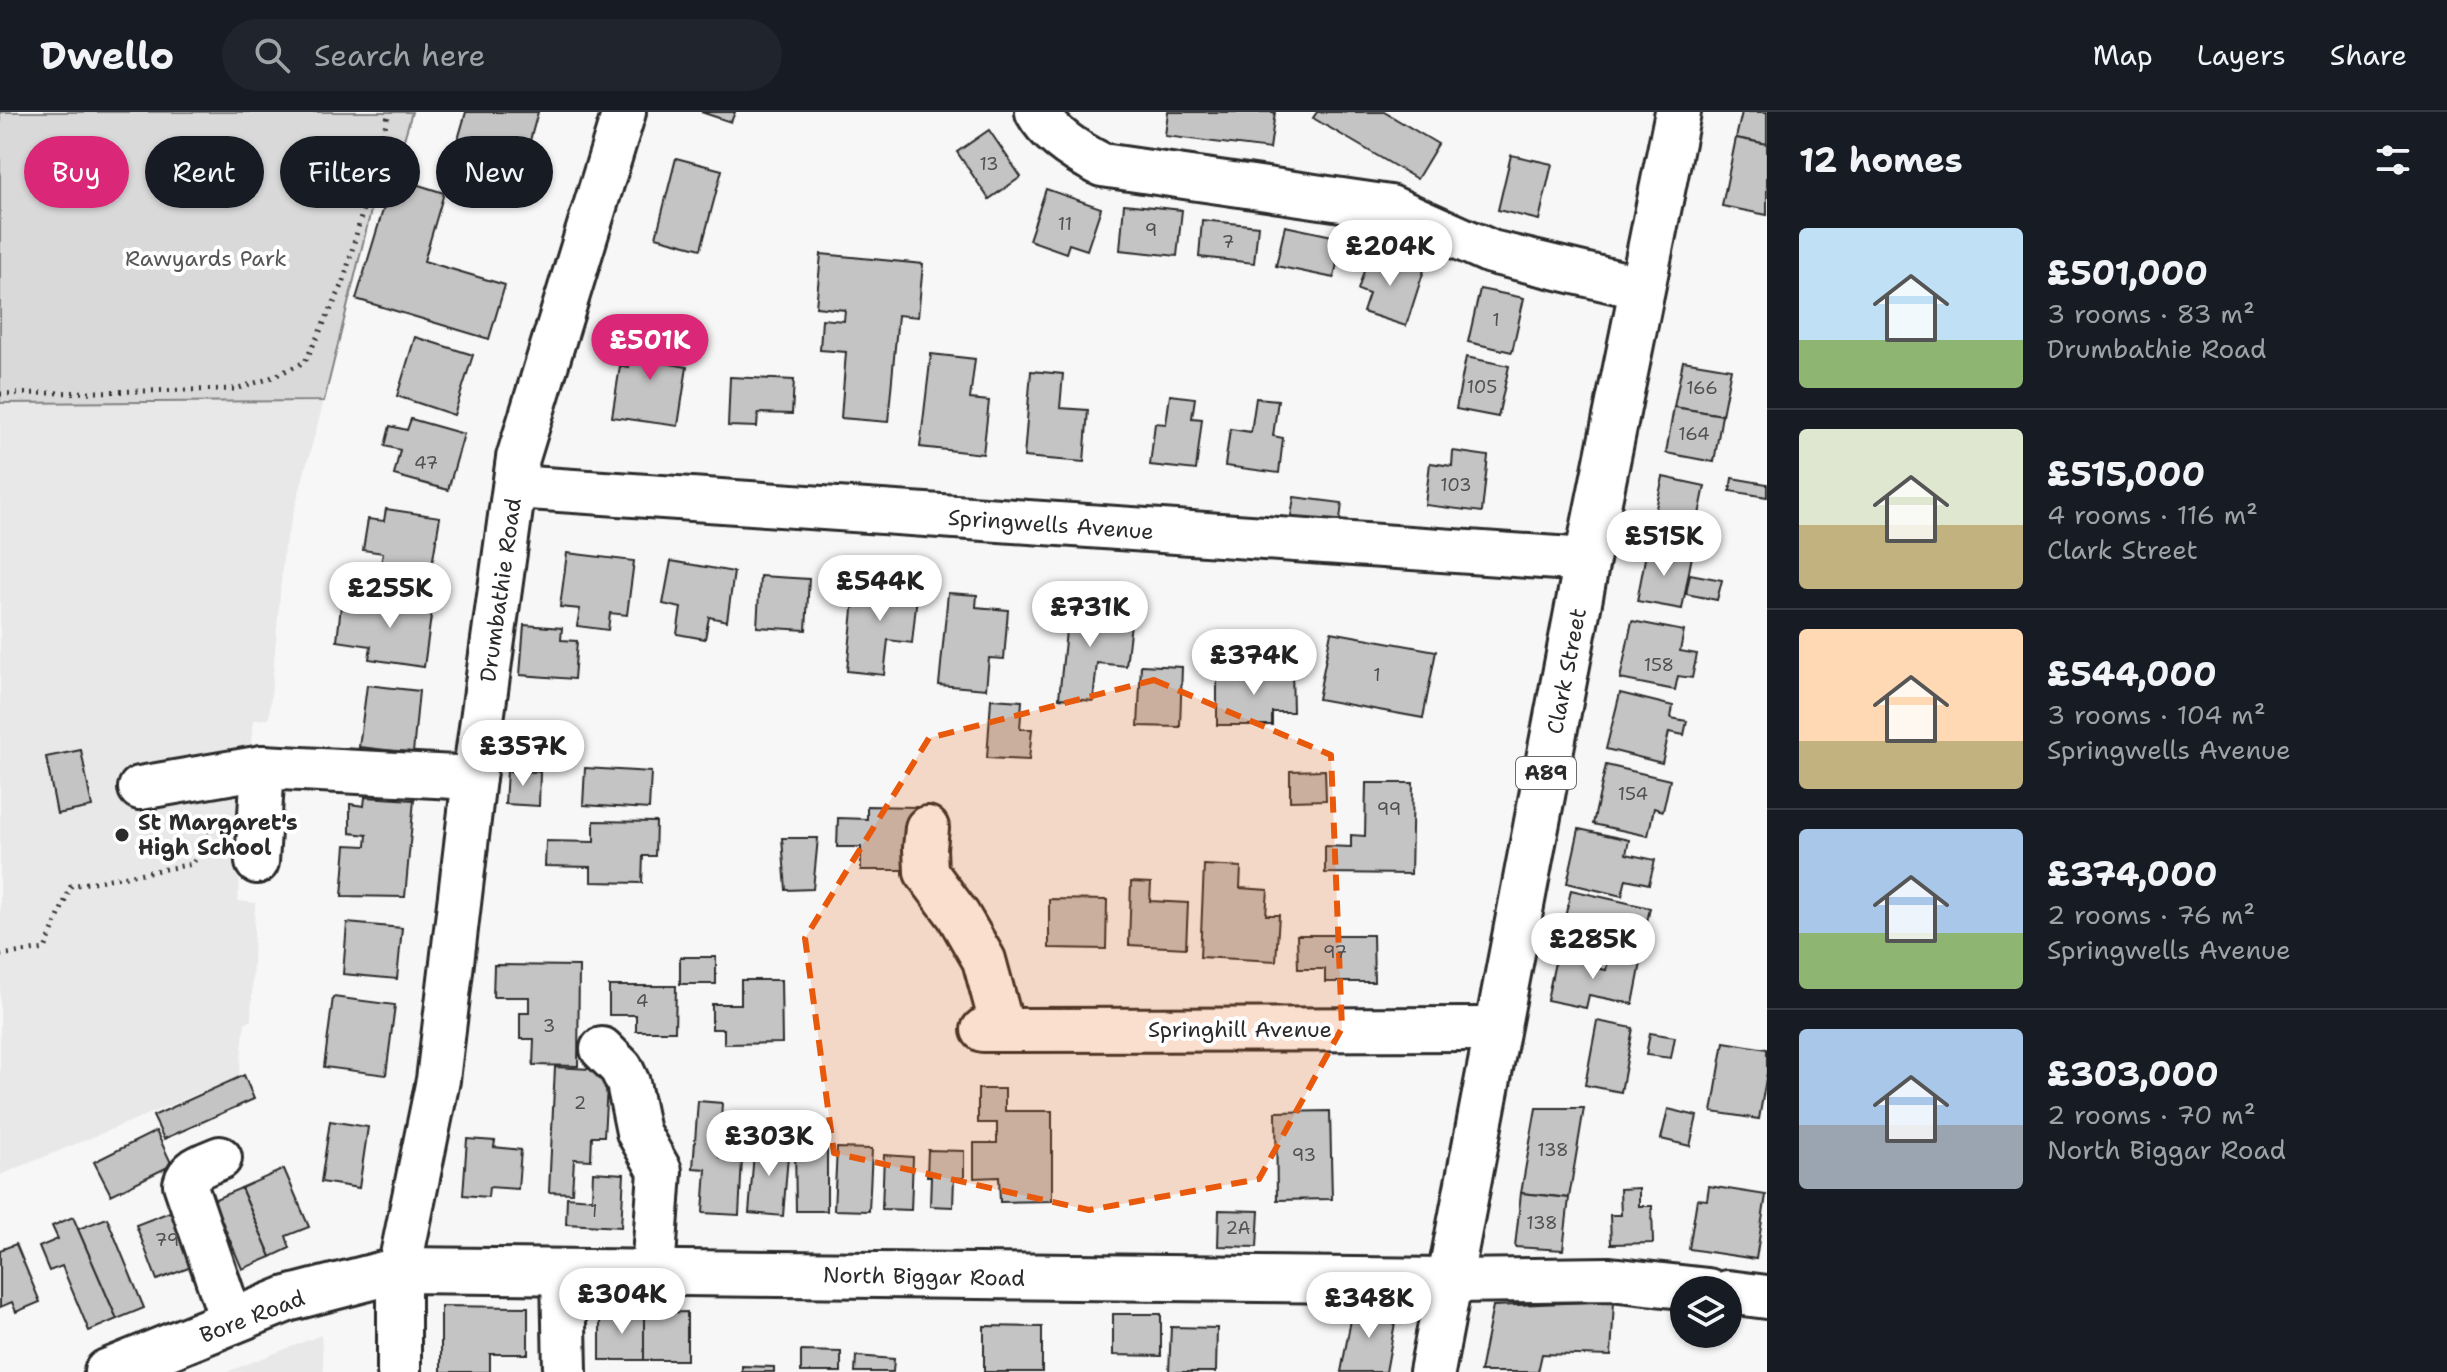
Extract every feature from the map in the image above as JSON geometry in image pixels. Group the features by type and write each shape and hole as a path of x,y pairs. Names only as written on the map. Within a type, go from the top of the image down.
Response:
{"main road":[{"name":"Clark Street","path":"1432,1372 1587,560 1678,112"},
{"name":"North Biggar Road","path":"399,1270 1449,1281"},
{"name":"Bore Road","path":"107,1372 287,1299 399,1270"}],"street":[{"name":"Drumbathie Road","path":"399,1372 399,1270 438,1080 474,778 518,458 624,112"},
{"path":"1037,112 1059,137 1102,165 1390,207 1491,252 1642,288"},
{"name":"Springwells Avenue","path":"515,487 1587,560"},
{"path":"248,769 257,862"},
{"path":"140,788 248,769 474,778"},
{"name":"Springhill Avenue","path":"927,828 926,872 958,915 984,960 993,1030 1497,1029"},
{"path":"602,1049 621,1068 628,1083 638,1132 660,1171 653,1273"},
{"path":"220,1158 192,1171 185,1184 232,1322"},
{"path":"563,1273 565,1372"},
{"path":"1449,1281 1610,1279 1670,1286"},
{"path":"1742,1294 1767,1297"}],"path":[{"path":"0,394 235,389 268,379 305,362 343,284 389,112"},
{"path":"0,955 45,949 71,886 193,864 248,769"}],"highlighted area":[{"path":"1154,680 1331,755 1342,1028 1259,1179 1089,1210 834,1153 805,938 929,738"}],"shaded area":[{"name":"St Margaret's High School","path":"324,401 284,548 269,719 253,720 238,901 255,903 251,1021 245,1022 239,1077 0,1175 0,403"},
{"path":"321,1335 324,1372 227,1372"}],"green space":[{"name":"Rawyards Park","path":"0,112 412,112 405,136 280,136 280,208 372,208 324,401 0,403"}],"building":[{"path":"466,112 538,112 531,136 459,136"},
{"path":"701,112 735,112 731,122"},
{"path":"1168,112 1275,112 1270,149 1165,136"},
{"path":"1317,112 1384,112 1438,144 1417,179 1313,118"},
{"path":"1742,112 1767,112 1767,144 1736,138"},
{"path":"989,130 1021,177 989,199 957,152"},
{"path":"1736,138 1767,144 1767,215 1722,206"},
{"path":"1511,155 1552,164 1539,220 1498,210"},
{"path":"676,158 722,170 701,249 656,237"},
{"path":"420,185 436,190 436,208 440,208 424,261 505,285 489,339 356,299 384,208 420,208"},
{"path":"1046,189 1101,208 1087,250 1069,244 1066,253 1029,240"},
{"path":"1124,204 1182,210 1177,256 1120,250"},
{"path":"1202,220 1258,226 1254,263 1199,257"},
{"path":"1285,226 1342,238 1334,278 1276,266"},
{"path":"1370,252 1424,270 1406,326 1363,312 1369,294 1358,290"},
{"path":"821,254 923,264 918,317 898,315 888,422 841,418 846,352 820,350 822,319 844,321 845,310 816,307"},
{"path":"1480,289 1524,298 1512,352 1468,342"},
{"path":"635,327 670,331 665,363 687,367 678,426 612,417 620,366 629,367"},
{"path":"415,337 473,355 454,415 397,396"},
{"path":"931,354 975,359 970,399 989,401 983,454 920,447"},
{"path":"1466,357 1509,366 1498,417 1456,409"},
{"path":"1683,361 1731,369 1722,415 1674,407"},
{"path":"1031,371 1063,374 1060,408 1088,410 1084,462 1024,457"},
{"path":"730,377 794,380 792,414 758,413 757,427 728,426"},
{"path":"1170,395 1195,398 1192,418 1202,419 1196,470 1150,465 1155,423 1166,424"},
{"path":"1256,398 1278,400 1273,436 1283,438 1279,473 1225,466 1230,429 1251,432"},
{"path":"1674,407 1722,415 1714,462 1666,453"},
{"path":"411,419 464,434 448,490 394,475 400,450 385,446 390,426 407,430"},
{"path":"1453,451 1488,456 1482,512 1425,505 1430,463 1452,466"},
{"path":"1663,477 1705,486 1694,539 1651,530"},
{"path":"1732,478 1767,484 1767,497 1730,491"},
{"path":"1294,497 1342,503 1339,529 1290,523"},
{"path":"386,509 440,517 430,577 380,569 383,553 363,550 368,519 384,521"},
{"path":"1647,548 1692,556 1682,609 1637,601"},
{"path":"567,553 634,561 627,615 610,613 608,630 577,626 580,609 560,607"},
{"path":"671,561 734,572 727,621 709,617 705,639 677,634 681,608 663,604"},
{"path":"1690,574 1722,580 1717,600 1686,594"},
{"path":"760,576 809,579 806,630 757,627"},
{"path":"856,579 918,586 912,643 888,640 884,675 847,671"},
{"path":"948,593 977,595 976,607 1008,610 1004,659 989,658 986,689 939,685"},
{"path":"378,595 433,602 424,667 369,659 371,646 337,641 341,606 376,611"},
{"path":"1069,602 1104,605 1102,620 1131,623 1126,666 1097,663 1093,701 1059,698"},
{"path":"1632,621 1684,631 1680,651 1697,654 1692,678 1678,676 1675,690 1620,679"},
{"path":"524,625 562,628 561,640 577,641 574,679 520,675"},
{"path":"1331,632 1436,651 1423,718 1318,699"},
{"path":"1141,665 1182,667 1180,727 1138,726"},
{"path":"1237,669 1292,669 1293,712 1272,712 1272,725 1217,725 1217,680 1237,680"},
{"path":"367,685 419,691 413,753 359,747"},
{"path":"1620,693 1673,706 1671,718 1687,721 1684,735 1669,732 1662,763 1606,749"},
{"path":"991,699 1022,701 1020,729 1032,729 1029,760 987,758"},
{"path":"81,750 92,807 57,814 46,757"},
{"path":"1606,765 1670,780 1663,811 1654,808 1648,836 1593,824"},
{"path":"585,768 651,772 649,809 583,805"},
{"path":"1325,770 1326,800 1290,801 1290,771"},
{"path":"507,771 540,772 539,806 505,804"},
{"path":"1366,783 1413,783 1411,874 1325,873 1325,846 1351,847 1351,835 1365,836"},
{"path":"365,797 414,800 405,897 342,896 346,845 366,846 367,835 350,833 350,804 364,806"},
{"path":"867,806 917,807 915,870 861,870 861,847 837,847 838,818 867,819"},
{"path":"594,821 656,822 655,856 643,856 642,883 591,882 591,867 545,866 546,841 594,842"},
{"path":"1579,829 1629,840 1626,854 1655,860 1649,884 1626,879 1622,896 1567,883"},
{"path":"782,838 818,838 813,889 786,890"},
{"path":"1204,865 1241,867 1240,888 1268,890 1266,915 1279,915 1276,961 1200,957"},
{"path":"1131,882 1151,883 1150,901 1188,903 1186,948 1129,945"},
{"path":"1571,890 1650,908 1640,954 1561,936"},
{"path":"1049,899 1107,900 1106,949 1049,948"},
{"path":"347,923 402,928 397,979 343,974"},
{"path":"1297,935 1373,935 1374,982 1325,982 1325,969 1298,969"},
{"path":"1557,953 1597,961 1595,968 1606,970 1609,956 1641,963 1633,1004 1589,995 1586,1008 1547,1000"},
{"path":"680,957 716,957 716,984 680,984"},
{"path":"494,965 579,966 578,1066 533,1065 534,1039 520,1039 520,1013 529,1013 529,997 493,997"},
{"path":"741,980 781,980 782,1043 724,1044 724,1029 712,1029 712,1004 741,1004"},
{"path":"609,986 676,986 675,1031 636,1031 636,1015 609,1015"},
{"path":"333,997 395,1005 386,1075 324,1067"},
{"path":"1597,1021 1633,1028 1621,1092 1585,1085"},
{"path":"1650,1033 1675,1037 1671,1058 1646,1055"},
{"path":"1724,1042 1767,1049 1767,1073 1759,1119 1712,1112"},
{"path":"555,1067 608,1070 604,1136 592,1136 591,1160 574,1159 572,1193 549,1192"},
{"path":"244,1075 254,1099 164,1139 153,1116"},
{"path":"978,1089 1005,1089 1005,1111 1052,1111 1052,1201 1000,1202 999,1177 974,1178 974,1143 997,1143 997,1123 978,1123"},
{"path":"698,1101 722,1103 719,1157 742,1159 739,1215 703,1213 706,1169 693,1168"},
{"path":"1536,1108 1584,1108 1569,1198 1521,1193"},
{"path":"1668,1109 1697,1116 1690,1146 1661,1139"},
{"path":"1330,1111 1332,1199 1277,1200 1276,1112"},
{"path":"330,1121 368,1127 359,1188 321,1182"},
{"path":"156,1131 172,1165 111,1195 94,1162"},
{"path":"467,1139 495,1141 494,1147 521,1150 518,1189 489,1187 488,1197 463,1195"},
{"path":"755,1141 789,1144 783,1216 749,1213"},
{"path":"795,1145 827,1145 827,1211 796,1211"},
{"path":"837,1148 872,1149 869,1211 834,1210"},
{"path":"928,1150 964,1151 964,1178 954,1178 953,1207 930,1206"},
{"path":"884,1155 913,1157 911,1210 882,1209"},
{"path":"284,1169 309,1227 286,1236 290,1248 271,1257 241,1188"},
{"path":"593,1172 624,1174 621,1227 566,1224 567,1197 592,1199"},
{"path":"1709,1186 1766,1195 1756,1259 1689,1249 1697,1199 1707,1200"},
{"path":"241,1188 271,1257 242,1269 213,1200"},
{"path":"1639,1188 1639,1206 1652,1206 1653,1243 1611,1244 1610,1215 1621,1215 1620,1189"},
{"path":"1521,1193 1569,1198 1563,1250 1515,1247"},
{"path":"188,1205 194,1266 157,1280 136,1225"},
{"path":"1219,1210 1259,1211 1257,1247 1218,1246"},
{"path":"73,1217 117,1319 89,1331 62,1266 49,1271 39,1247 58,1239 52,1226"},
{"path":"107,1218 144,1308 117,1319 78,1229"},
{"path":"16,1244 40,1302 16,1312 12,1302 0,1307 0,1250"},
{"path":"1614,1301 1611,1356 1542,1354 1538,1372 1480,1372 1493,1306"},
{"path":"1354,1304 1397,1312 1386,1372 1341,1372"},
{"path":"441,1306 528,1307 528,1354 490,1354 490,1372 441,1372"},
{"path":"687,1312 687,1360 644,1360 644,1313"},
{"path":"600,1313 644,1313 644,1360 600,1360"},
{"path":"1113,1314 1161,1314 1161,1356 1113,1355"},
{"path":"984,1326 1042,1327 1042,1372 984,1372"},
{"path":"1171,1327 1217,1328 1216,1372 1169,1372"},
{"path":"801,1351 841,1352 841,1372 801,1372"},
{"path":"856,1356 894,1359 893,1372 855,1372"},
{"path":"742,1366 774,1367 774,1372 742,1372"}],"place":[{"name":"St Margaret's High School","path":"122,835"}]}
